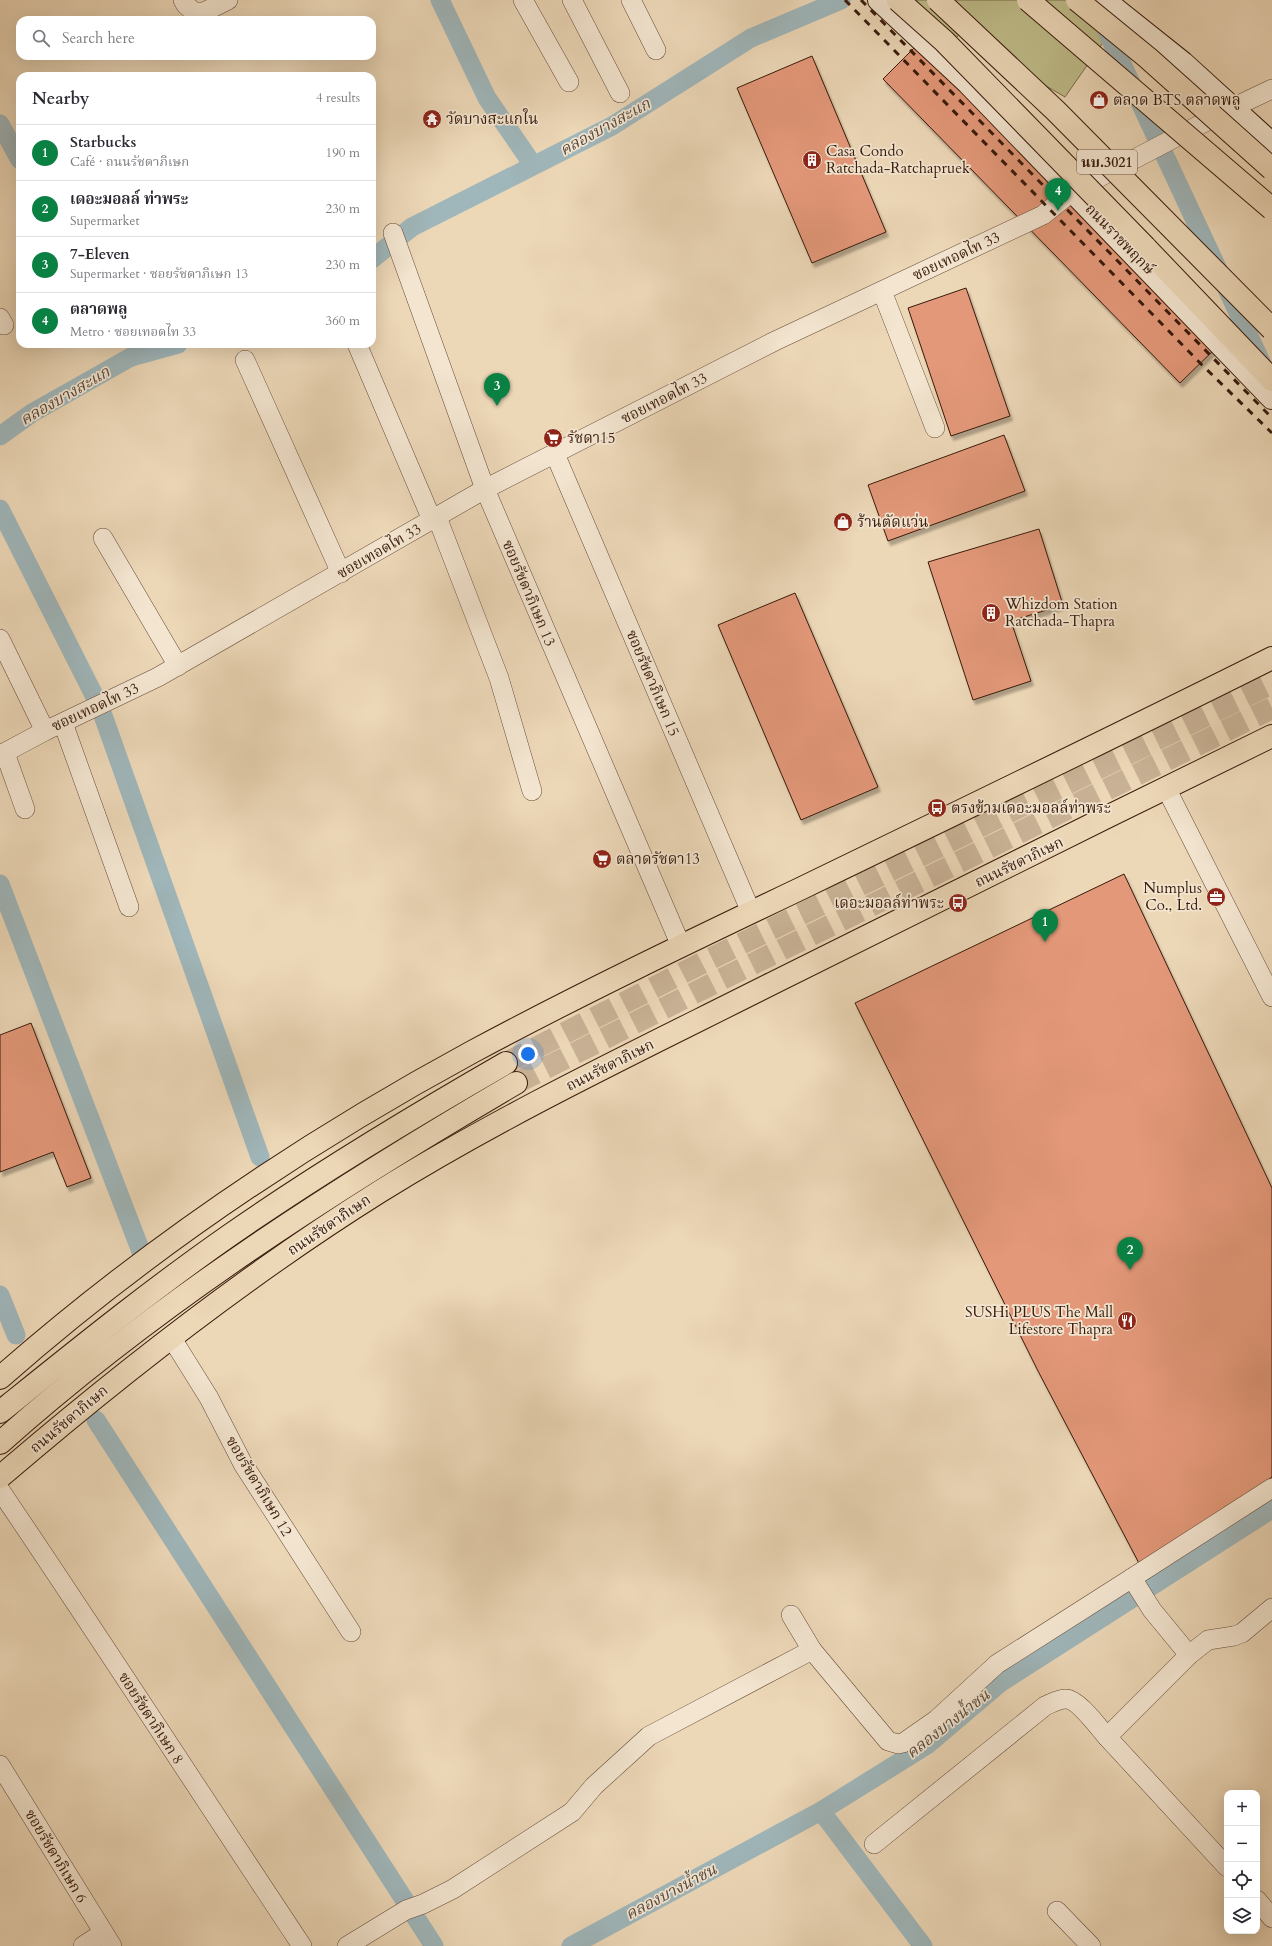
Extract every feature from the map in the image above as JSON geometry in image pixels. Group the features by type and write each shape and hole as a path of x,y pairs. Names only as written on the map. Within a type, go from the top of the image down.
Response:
{"main road":[{"name":"นบ.3021","path":"938,0 1056,110 1272,329"},
{"path":"1028,0 1272,209"},
{"path":"1077,0 1148,58 1272,169"},
{"path":"1104,0 1183,63 1272,144"},
{"path":"887,1 944,41 1145,247 1272,380"},
{"name":"ถนนราชพฤกษ์","path":"887,1 1073,191 1272,398"},
{"path":"0,1378 42,1341 196,1224 265,1176 333,1132 470,1054 681,946 1272,658"},
{"name":"ถนนรัชดาภิเษก","path":"0,1478 96,1396 171,1338 260,1272 324,1228 409,1174 494,1125 565,1087 1272,736"},
{"path":"0,1412 149,1294 231,1235 322,1174 411,1118 506,1063"},
{"path":"0,1443 74,1381 163,1312 241,1255 336,1191 516,1083"}],"street":[{"path":"183,0 194,12 204,12 228,0"},
{"path":"523,0 569,82"},
{"path":"572,0 620,93"},
{"path":"631,0 656,50"},
{"name":"ซอยเทอดไท 33","path":"2,754 45,731 115,699 178,666 485,490 775,341 1043,215 1073,191 1232,108 1272,89"},
{"name":"ซอยรัชดาภิเษก 13","path":"393,233 485,490 681,946"},
{"path":"882,291 935,428"},
{"path":"359,348 434,519 499,678 532,791"},
{"path":"245,360 341,573"},
{"name":"ซอยรัชดาภิเษก 15","path":"555,454 751,912"},
{"path":"103,538 178,666"},
{"path":"0,639 45,731"},
{"path":"63,723 129,907"},
{"path":"2,754 25,810"},
{"path":"1166,788 1272,997"},
{"name":"ซอยรัชดาภิเษก 12","path":"171,1338 209,1398 243,1464 351,1632"},
{"path":"792,1615 812,1650 888,1740 898,1744 903,1743 936,1720 997,1664 1134,1582 1272,1488"},
{"name":"ซอยรัชดาภิเษก 8","path":"0,1490 87,1618 194,1784 302,1946"},
{"path":"1134,1582 1152,1610 1189,1655"},
{"path":"1107,1737 1189,1655 1208,1640 1242,1633 1272,1608"},
{"path":"346,1946 410,1908 453,1890 572,1812 594,1786 649,1736 812,1650"},
{"path":"874,1844 1045,1706 1067,1699 1075,1702 1224,1864"},
{"name":"ซอยรัชดาภิเษก 6","path":"0,1765 107,1940"},
{"path":"1260,1904 1272,1918"},
{"path":"1057,1911 1091,1946"},
{"path":"82,1946 107,1940"}],"shaded area":[{"path":"891,0 1094,0 1118,21 1065,97 959,35 943,50"}],"building":[{"path":"922,40 1219,345 1180,383 883,79"},
{"name":"Casa Condo Ratchada-Ratchapruek","path":"812,56 886,232 812,263 737,88"},
{"path":"966,288 1010,416 951,436 908,308"},
{"path":"1004,435 1025,491 888,541 868,485"},
{"name":"Whizdom Station Ratchada-Thapra","path":"1039,529 1063,605 1011,621 1031,681 973,700 928,562"},
{"path":"795,593 878,787 801,820 718,625"},
{"path":"1124,874 1272,1188 1272,1477 1141,1567 1038,1371 855,1003"},
{"path":"31,1023 91,1178 67,1187 53,1152 0,1172 0,1035"}],"waterway":[{"path":"440,0 487,98 533,165"},
{"name":"คลองบางสะแก","path":"376,256 412,227 612,126 751,38 841,0"},
{"path":"1102,21 1263,366"},
{"path":"0,124 16,153"},
{"name":"คลองบางสะแก","path":"0,436 32,413 131,357 164,348"},
{"path":"0,509 100,707 260,1157"},
{"path":"0,884 142,1254"},
{"path":"0,1295 16,1335"},
{"path":"96,1420 434,1946"},
{"name":"คลองบางน้ำชน","path":"571,1946 821,1811 927,1745 1000,1683 1272,1509"},
{"path":"821,1811 923,1946"}],"tunnel":[{"path":"506,1063 708,960 1272,683"},
{"path":"516,1083 718,981 1272,708"}],"railway":[{"path":"845,0 1201,364 1272,433"},
{"path":"861,0 1272,418"}],"place":[{"name":"ตลาด BTS ตลาดพลู","path":"1099,100"},
{"name":"วัดบางสะแกใน","path":"432,119"},
{"name":"Casa Condo Ratchada-Ratchapruek","path":"812,160"},
{"name":"ตลาดพลู","path":"1058,211"},
{"name":"7-Eleven","path":"497,406"},
{"name":"รัชดา15","path":"553,438"},
{"name":"ร้านตัดแว่น","path":"843,522"},
{"name":"Whizdom Station Ratchada-Thapra","path":"991,613"},
{"name":"ตรงข้ามเดอะมอลล์ท่าพระ","path":"937,808"},
{"name":"ตลาดรัชดา13","path":"602,859"},
{"name":"Numplus Co., Ltd.","path":"1216,897"},
{"name":"เดอะมอลล์ท่าพระ","path":"958,903"},
{"name":"Starbucks","path":"1045,942"},
{"name":"เดอะมอลล์ ท่าพระ","path":"1130,1270"},
{"name":"SUSHi PLUS The Mall Lifestore Thapra","path":"1127,1321"}]}
